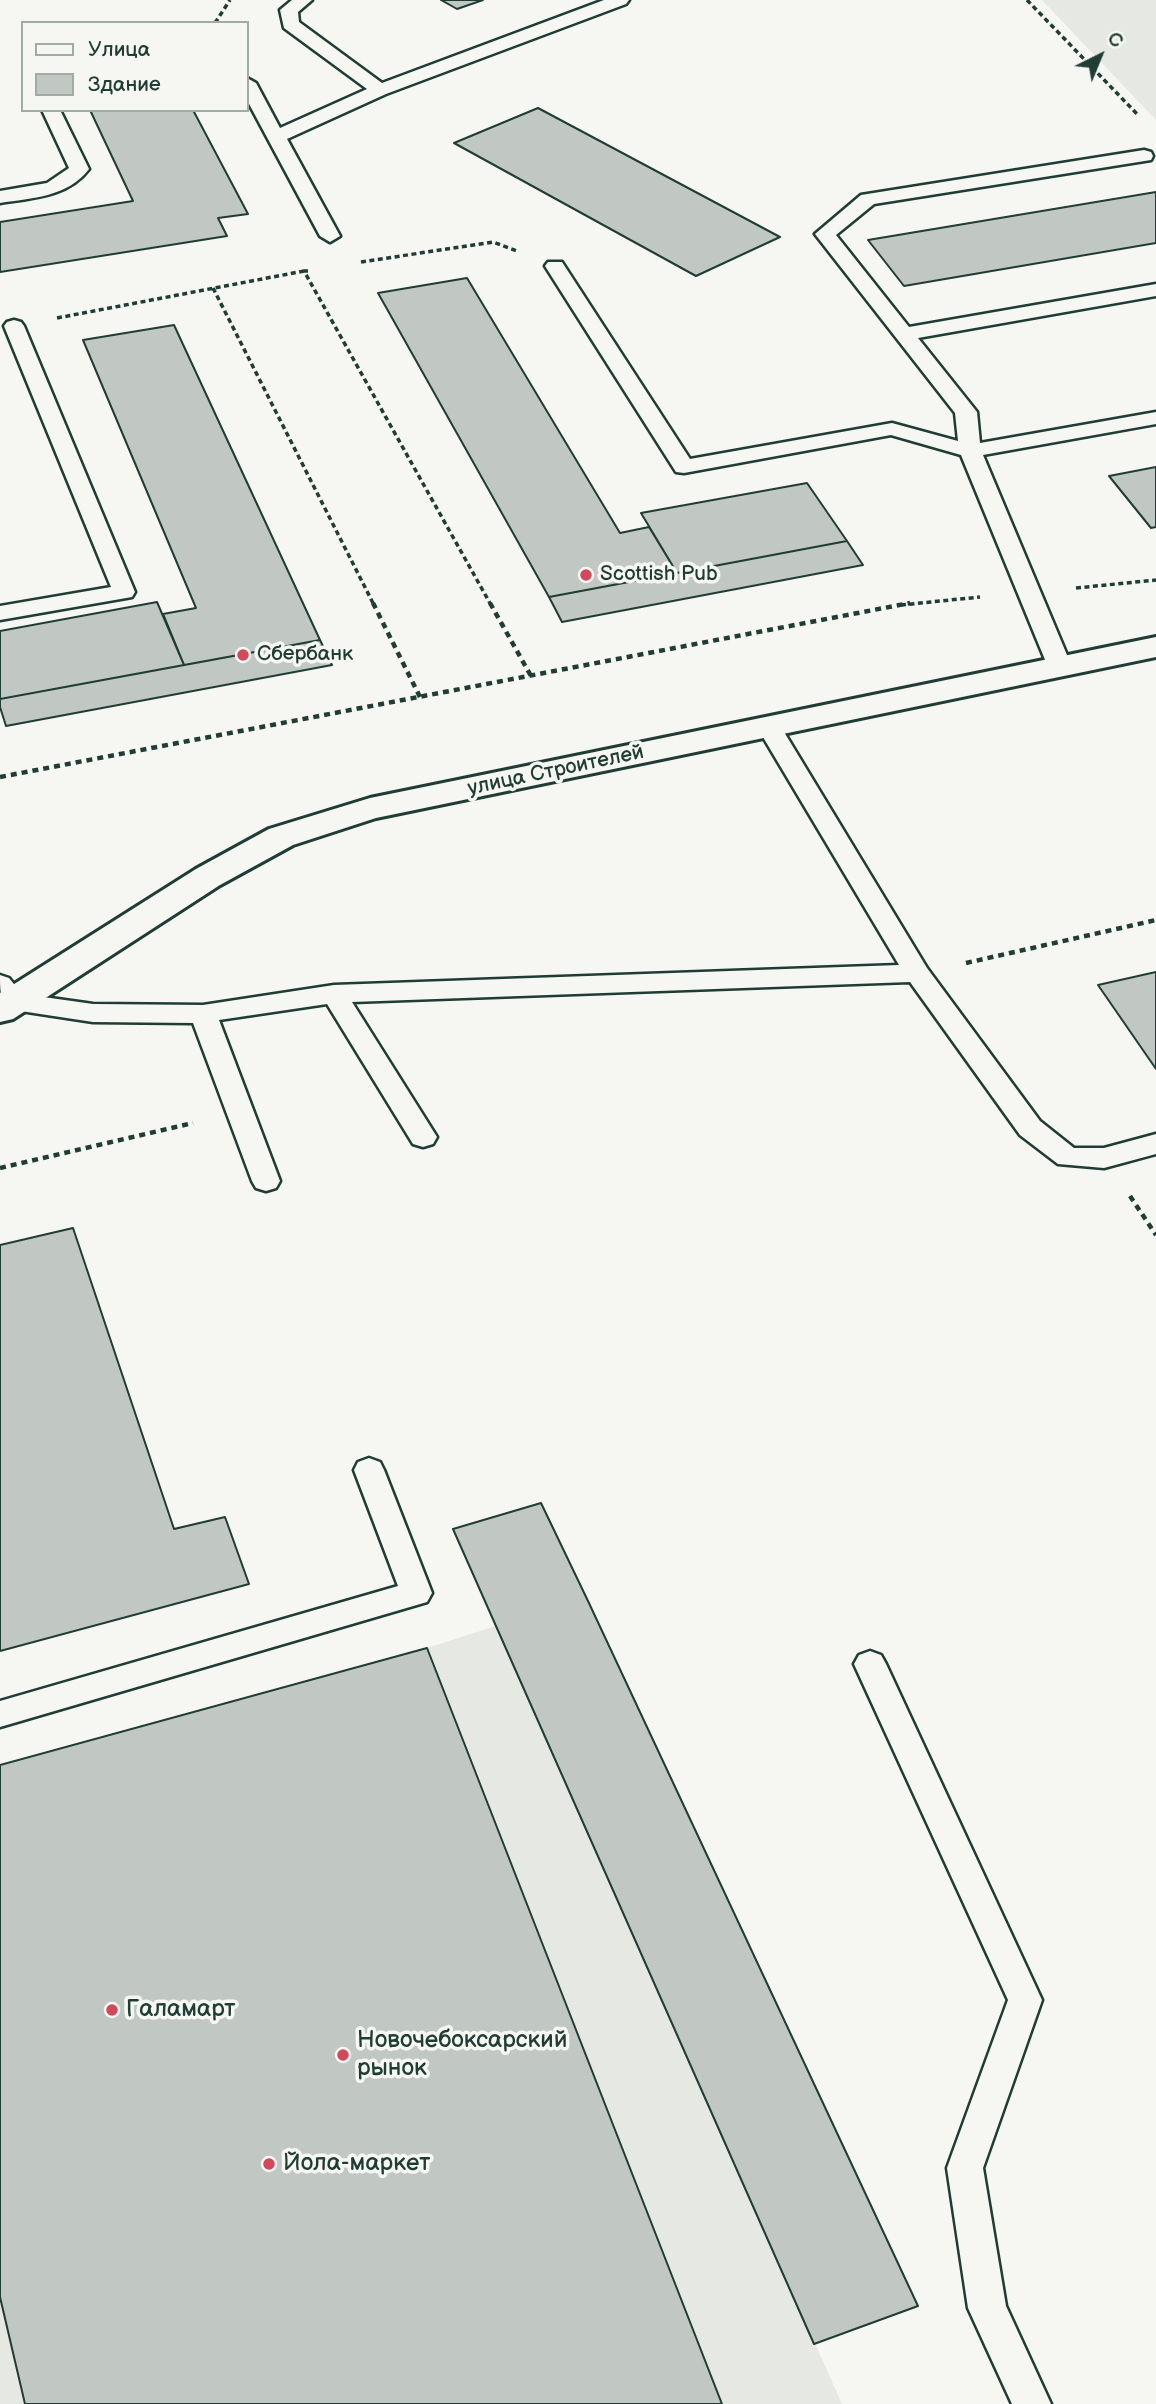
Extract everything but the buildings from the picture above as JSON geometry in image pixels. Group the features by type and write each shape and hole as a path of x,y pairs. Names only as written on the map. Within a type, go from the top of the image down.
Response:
{"street":[{"name":"улица Строителей","path":"5,998 208,877 281,837 370,809 1156,647"}],"lane":[{"path":"303,0 289,10 290,24 380,90"},
{"path":"277,136 380,90 620,0"},
{"path":"248,85 330,236"},
{"path":"0,197 51,188 71,181 79,169 52,112"},
{"path":"1060,667 970,451 966,412 825,234 868,199 1144,156"},
{"path":"555,266 684,467 892,429 970,451 1156,418"},
{"path":"904,334 1156,290"},
{"path":"0,613 124,592 14,326"},
{"path":"769,727 917,974 1030,1128 1068,1157 1104,1158 1156,1144"},
{"path":"5,998 93,1013 203,1014 334,994 917,974"},
{"path":"334,994 423,1136"},
{"path":"203,1014 266,1181"},
{"path":"0,1714 416,1594 369,1470"},
{"path":"870,1664 1025,2000 965,2168 987,2308 1032,2404"}],"path":[{"path":"216,21 230,0"},
{"path":"1027,0 1147,124"},
{"path":"358,263 493,242 555,266"},
{"path":"14,326 317,269"},
{"path":"304,271 531,676"},
{"path":"213,288 420,697"},
{"path":"0,777 917,602 1156,580"},
{"path":"917,974 1156,920"},
{"path":"0,1168 240,1112"}],"shaded area":[{"path":"1042,0 1156,0 1156,120"},
{"name":"Новочебоксарский рынок","path":"496,1626 842,2404 0,2404 0,1765 427,1648"}],"place":[{"name":"Scottish Pub","path":"586,575"},
{"name":"Сбербанк","path":"243,655"},
{"name":"Галамарт","path":"112,2010"},
{"name":"Новочебоксарский рынок","path":"343,2055"},
{"name":"Йола-маркет","path":"269,2164"}]}
